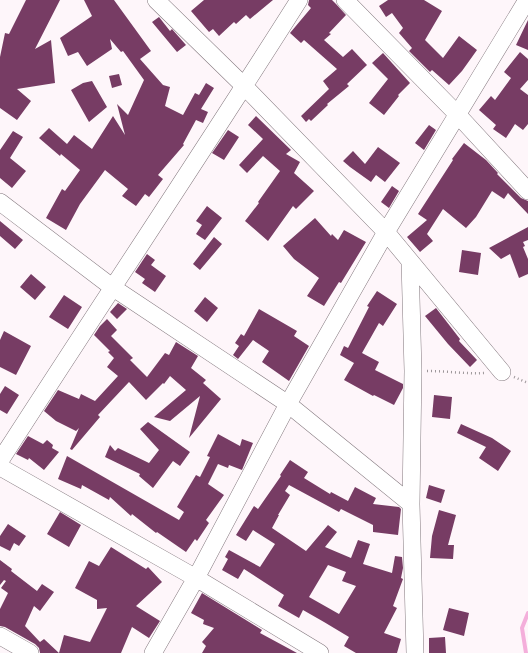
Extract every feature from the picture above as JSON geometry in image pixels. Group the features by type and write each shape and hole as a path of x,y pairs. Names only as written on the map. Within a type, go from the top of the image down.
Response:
{"street":[{"path":"156,0 244,86 386,232 502,372"},
{"path":"0,461 299,0"},
{"path":"345,0 457,114 528,191"},
{"path":"153,653 196,578 288,404 386,232 527,1"},
{"path":"0,202 112,287 288,404 411,504"},
{"path":"410,261 414,371 411,504 415,653"},
{"path":"0,467 196,578 320,653"},
{"path":"0,636 30,653"}],"path":[{"path":"414,371 442,371 469,374 502,372 528,383"}],"building":[{"path":"26,0 60,0 35,49 51,40 55,83 17,89 31,101 17,120 0,108 0,57 5,33 9,34"},
{"path":"84,0 114,0 151,51 140,59 163,85 170,87 165,106 183,115 195,93 199,95 206,83 214,88 201,109 208,112 203,123 196,120 183,144 184,145 158,175 163,179 149,197 145,194 136,206 122,196 128,189 105,170 80,204 66,230 46,218 62,189 65,191 80,170 61,154 60,156 39,138 49,128 67,144 74,135 92,149 113,116 125,135 117,104 128,115 144,80 123,51 121,52 110,39 112,49 87,66 78,52 68,56 60,38 92,16"},
{"path":"204,0 273,0 250,19 246,15 236,24 234,22 219,36 213,29 209,32 191,11"},
{"path":"309,0 332,0 346,15 329,33 331,34 324,40 343,57 352,49 367,65 347,84 349,86 327,104 328,105 311,121 309,119 306,122 301,116 329,89 323,81 337,69 304,40 301,43 290,33 311,8 308,5"},
{"path":"388,0 424,0 442,11 425,40 443,58 459,36 477,50 462,71 449,85 432,70 430,72 409,51 412,48 399,33 403,28 392,13 386,17 379,6"},
{"path":"159,17 170,31 172,29 186,45 177,52 152,22"},
{"path":"528,20 528,50 516,45"},
{"path":"520,52 528,59 528,80 520,89 528,95 528,124 523,130 515,124 506,138 493,129 496,125 479,110 491,96 495,100 511,78 504,72"},
{"path":"383,53 410,83 398,95 399,96 384,115 369,103 388,79 372,63"},
{"path":"119,74 122,85 112,88 109,76"},
{"path":"92,81 107,107 89,122 71,90 83,83"},
{"path":"256,116 291,150 286,154 300,162 294,173 314,191 296,209 293,206 268,241 245,221 280,171 263,156 247,173 239,165 263,139 248,125"},
{"path":"429,125 436,130 424,150 415,143"},
{"path":"228,130 239,137 224,160 212,153"},
{"path":"13,131 23,137 10,158 26,171 12,188 0,178 0,150"},
{"path":"464,143 486,160 498,173 497,174 521,198 528,201 528,214 508,193 504,199 492,191 476,217 466,228 443,209 427,234 433,241 420,252 407,237 427,220 418,214 453,160 452,159"},
{"path":"378,147 400,163 385,182 376,175 371,182 343,161 353,151 365,164"},
{"path":"392,186 399,191 389,208 381,202"},
{"path":"207,206 222,218 205,240 196,234 202,225 196,221"},
{"path":"315,218 331,236 332,234 338,240 344,230 366,242 341,283 339,282 324,306 307,296 319,278 294,259 283,246"},
{"path":"0,221 23,240 15,249 0,236"},
{"path":"528,227 528,240 523,242 525,246 523,247 528,259 528,274 519,278 510,254 501,259 489,248"},
{"path":"214,237 222,244 200,270 193,264"},
{"path":"462,250 481,253 478,275 459,272"},
{"path":"147,254 155,260 151,265 166,276 155,292 142,283 145,279 135,272"},
{"path":"31,274 46,287 35,300 20,287"},
{"path":"377,291 397,304 383,326 379,323 362,353 379,362 375,370 403,384 403,388 394,405 374,395 373,396 344,380 354,363 340,355 344,346 348,348 369,307 367,306"},
{"path":"64,295 82,307 68,329 49,317"},
{"path":"205,297 218,308 207,322 194,311"},
{"path":"118,303 127,309 117,319 110,312"},
{"path":"436,308 460,339 459,341 477,360 470,367 448,344 425,316"},
{"path":"259,309 297,331 294,336 309,346 289,381 262,362 269,351 253,340 238,359 233,355 239,346 235,343 241,334 244,336"},
{"path":"107,319 117,330 111,336 133,358 130,360 147,377 165,353 169,355 176,342 198,356 191,368 206,380 203,383 221,399 189,438 200,396 170,421 154,417 186,390 170,376 164,384 163,383 146,400 129,382 98,415 100,417 72,450 70,449 79,428 76,431 56,421 44,411 58,390 79,399 81,394 95,401 118,376 107,367 114,358 108,352 110,351 94,335"},
{"path":"4,331 31,346 16,375 0,367 0,340"},
{"path":"5,386 19,395 7,414 0,410 0,394"},
{"path":"434,395 452,397 450,419 432,417"},
{"path":"148,422 190,452 180,466 173,461 153,488 139,476 140,474 105,457 110,445 115,451 118,448 149,463 159,450 140,429"},
{"path":"461,424 492,438 511,451 498,471 479,458 486,447 457,433"},
{"path":"218,434 240,446 242,439 253,443 242,470 229,465 228,468 218,464 208,484 224,495 206,520 209,523 197,541 195,539 186,552 157,532 156,533 132,514 131,516 110,497 109,500 82,485 81,489 58,479 67,456 179,520 184,512 177,507 196,475 200,477 210,457 207,456"},
{"path":"28,436 43,444 47,440 53,445 52,448 59,452 44,470 29,458 28,460 16,454"},
{"path":"290,460 308,472 304,478 330,494 331,492 348,501 355,487 376,498 373,504 399,507 401,509 398,535 373,532 373,525 341,509 339,512 289,485 285,491 290,495 272,528 306,551 328,525 337,532 325,547 351,558 358,540 370,544 363,564 392,573 395,556 402,557 403,568 401,578 403,579 393,606 397,608 384,633 401,639 397,653 356,653 344,646 349,637 303,610 299,618 278,606 284,595 244,569 238,579 222,570 228,559 225,557 229,550 260,567 275,544 253,530 246,541 236,535 254,506 258,509 281,476 280,475","holes":["328,565 346,572 342,581 356,586 339,614 309,597"]},
{"path":"429,485 445,490 441,503 426,498"},
{"path":"439,510 456,515 448,545 454,545 453,559 430,558 432,536"},
{"path":"60,512 81,525 69,547 47,534"},
{"path":"8,524 26,536 19,546 14,543 10,551 0,546 0,536"},
{"path":"111,547 146,569 148,567 162,582 136,606 160,621 149,638 132,627 121,653 59,653 64,635 90,642 107,608 97,609 97,600 75,588 89,561 99,566"},
{"path":"0,560 12,569 11,571 37,591 42,584 54,592 40,611 34,606 25,626 40,642 44,639 59,653 40,653 39,648 35,644 5,627 0,626 0,609 8,593 1,588 6,581 4,580 0,585"},
{"path":"202,593 262,630 260,633 297,653 202,653 206,646 202,642 214,628 203,624 204,620 191,613"},
{"path":"449,608 469,613 464,636 443,630"},
{"path":"445,637 446,653 429,653 429,638"}],"waterway":[{"path":"526,653 522,628 528,613"}]}
